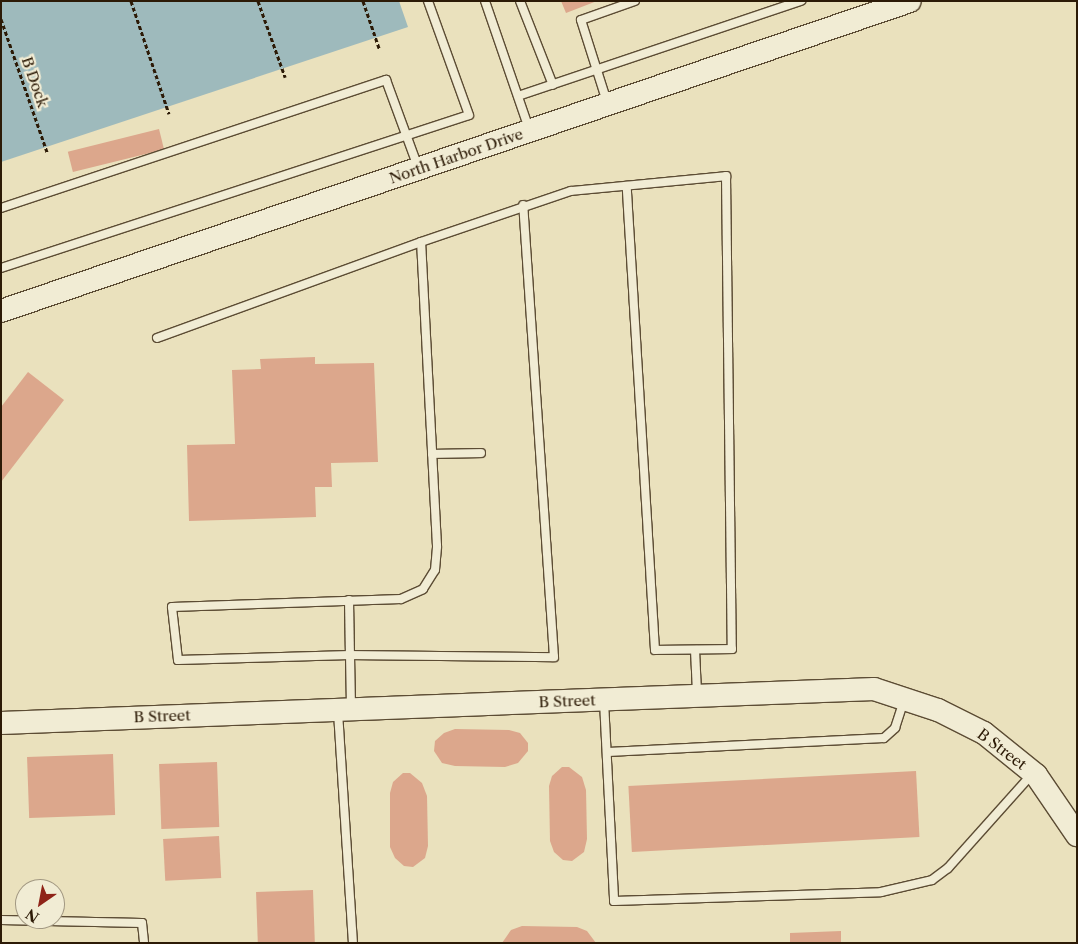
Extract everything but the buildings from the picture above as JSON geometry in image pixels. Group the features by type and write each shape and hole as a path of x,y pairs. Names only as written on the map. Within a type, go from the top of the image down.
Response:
{"street":[{"name":"North Harbor Drive","path":"1,311 910,1"},
{"name":"B Street","path":"1,723 874,689 938,710 984,733 1034,773 1077,836"}],"lane":[{"path":"1,268 469,115 428,1"},
{"path":"485,1 530,131"},
{"path":"520,1 553,85"},
{"path":"608,104 581,20 635,1"},
{"path":"518,96 801,1"},
{"path":"1,208 386,80 419,169"},
{"path":"157,338 556,194 627,186 726,176 732,649 655,650 627,186"},
{"path":"422,242 432,454 435,570 423,589 400,599 172,606 178,660 350,655 554,656 523,205"},
{"path":"432,454 481,453"},
{"path":"349,600 350,655 344,709 353,943"},
{"path":"695,650 698,695"},
{"path":"604,699 614,901 882,892 932,880 948,868 1034,773"},
{"path":"608,752 884,738 895,728 905,699"},
{"path":"1,920 142,923 144,943"}],"path":[{"path":"130,1 169,114"},
{"path":"258,1 285,77"},
{"path":"363,1 379,48"},
{"name":"B Dock","path":"1,19 48,152"}],"water":[{"path":"1,1 399,1 408,27 1,162"}]}
